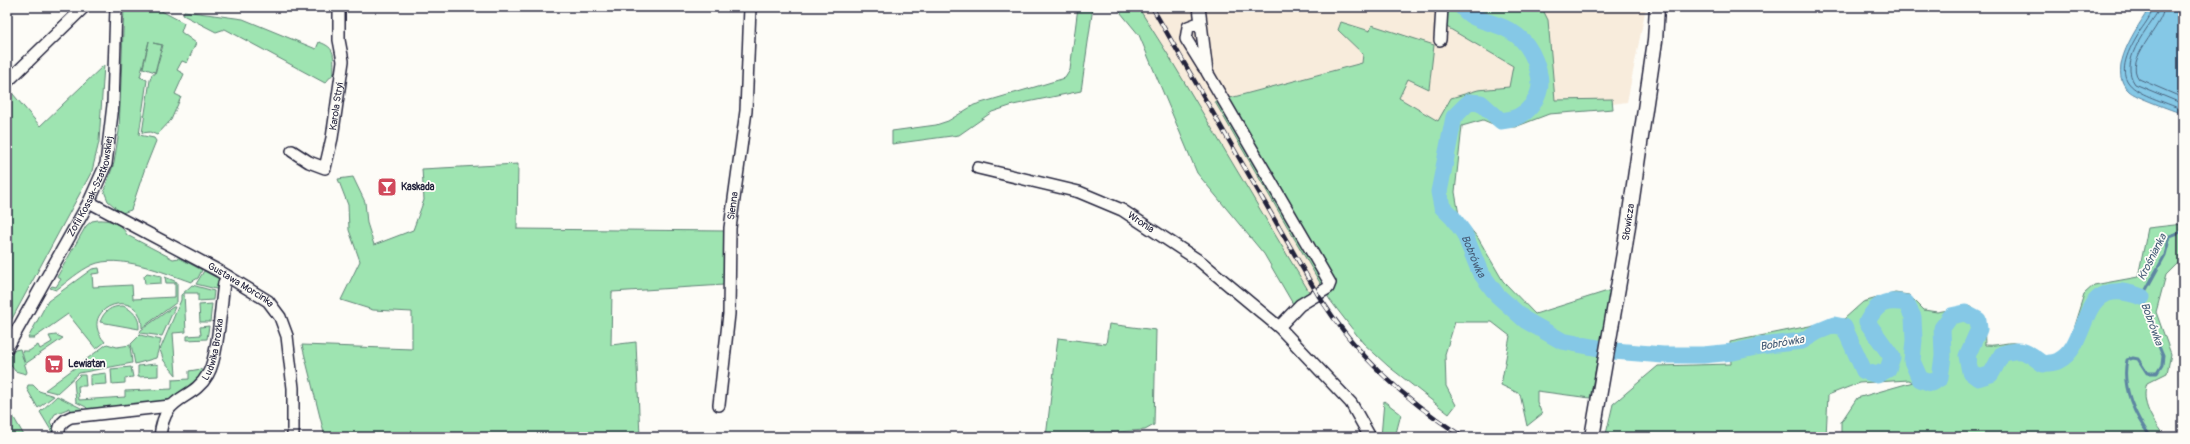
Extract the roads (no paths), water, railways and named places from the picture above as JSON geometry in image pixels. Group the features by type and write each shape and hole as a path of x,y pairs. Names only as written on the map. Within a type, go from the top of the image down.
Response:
{"street":[{"path":"7,82 84,7"},
{"name":"Zofii Kossak-Szatkowskiej","path":"7,348 89,202 99,182 109,151 113,105 116,7"},
{"name":"Karola Stryi","path":"292,151 308,162 324,168 332,138 342,61 339,40 339,7"},
{"name":"Sienna","path":"720,405 729,314 730,228 746,111 750,7"},
{"path":"1200,7 1201,28 1207,72"},
{"path":"1440,40 1442,7"},
{"name":"Słowicza","path":"1592,437 1624,253 1654,49 1657,7"},
{"path":"1201,28 1196,24 1188,27 1186,39 1207,72 1330,283 1328,288 1300,305 1279,327"},
{"name":"Wronia","path":"978,168 1079,192 1122,210 1201,262 1279,327 1351,402 1370,437"},
{"name":"Gustawa Morcinka","path":"89,202 227,276 268,301 280,317 288,344 293,388 293,437"},
{"name":"Ludwika Brożka","path":"59,437 59,427 66,419 170,406 196,388 211,368 224,282 227,276"},
{"path":"160,437 165,416 170,406"}],"water":[{"path":"2150,7 2183,7 2183,114 2138,97 2129,91 2123,82 2120,72 2122,60 2132,37"}],"waterway":[{"name":"Bobrówka","path":"1462,7 1480,20 1503,27 1517,35 1532,53 1539,75 1540,84 1537,97 1532,105 1522,115 1510,120 1501,121 1481,103 1469,102 1454,117 1439,192 1442,207 1453,218 1464,233 1480,272 1497,295 1525,320 1562,341 1614,351 1663,355 1703,355 1733,352 1760,346 1802,341 1817,332 1834,325 1844,327 1864,371 1877,375 1888,369 1892,357 1867,322 1874,310 1882,304 1887,302 1899,302 1906,303 1913,317 1914,340 1912,361 1920,379 1931,383 1940,378 1943,356 1942,328 1951,316 1965,313 1978,320 1979,329 1967,356 1970,372 1978,378 1991,374 2002,354 2009,352 2024,352 2033,356 2043,364 2058,361 2069,352 2077,340 2088,313 2095,302 2105,294 2120,292 2142,297"},
{"name":"Bobrówka","path":"2151,437 2145,429 2131,401 2126,380 2127,360 2133,358 2138,359 2147,373 2157,373 2162,365 2163,356 2153,332 2150,315 2142,297 2165,255 2170,236 2183,231"}],"railway":[{"path":"1152,7 1318,295 1333,317 1365,357 1400,391 1463,437"}],"place":[{"name":"Kaskada","path":"387,187"},
{"name":"Lewiatan","path":"54,364"}],"water label":[{"name":"Krośnianka","path":"2152,257"}]}
